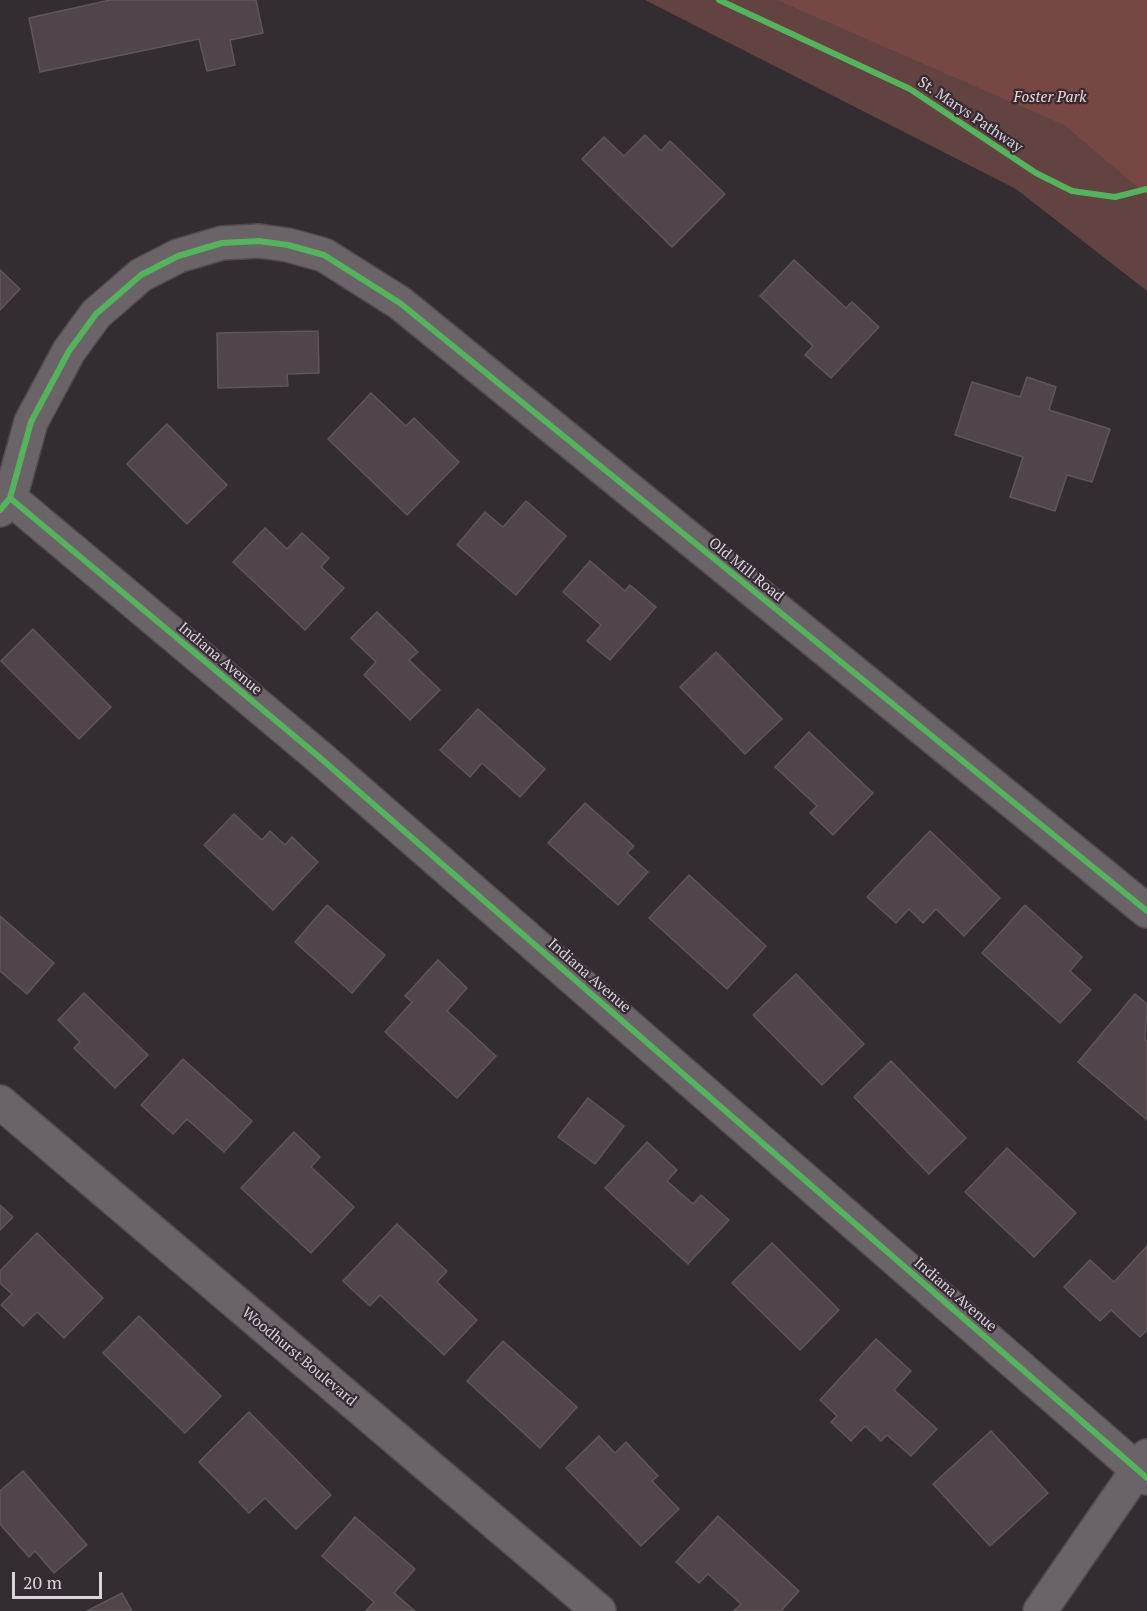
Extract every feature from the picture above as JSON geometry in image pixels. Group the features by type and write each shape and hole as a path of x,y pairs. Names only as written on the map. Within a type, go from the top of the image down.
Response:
{"street":[{"name":"Old Mill Road","path":"5,504 31,422 69,351 96,314 141,275 178,256 222,243 259,241 288,245 324,255 400,303 1147,911"},
{"name":"Indiana Avenue","path":"5,504 318,756 1144,1468"},
{"name":"Woodhurst Boulevard","path":"0,1102 599,1611"},
{"path":"1040,1611 1144,1468"}],"green space":[{"name":"Foster Park","path":"645,0 1147,0 1147,291 1016,189"},
{"path":"777,0 1147,0 1147,195 1064,125"}],"building":[{"path":"110,0 256,0 263,33 230,40 235,65 207,71 199,39 40,72 29,18"},
{"path":"645,135 661,151 670,141 725,194 672,247 582,159 604,137 624,156"},
{"path":"794,260 846,308 852,302 879,327 831,378 805,355 813,346 760,296"},
{"path":"0,270 20,289 0,310"},
{"path":"318,331 319,373 287,374 288,386 218,388 217,333"},
{"path":"1027,377 1056,387 1049,410 1110,429 1092,482 1067,475 1055,511 1010,497 1023,457 955,435 972,382 1020,397"},
{"path":"371,393 406,426 414,418 459,462 407,515 328,439"},
{"path":"167,424 227,485 187,524 127,464"},
{"path":"526,501 566,536 516,595 457,545 485,512 503,527"},
{"path":"265,528 287,549 302,533 329,558 321,567 344,588 305,630 233,562"},
{"path":"590,561 625,591 630,585 656,607 610,660 587,641 601,625 563,592"},
{"path":"377,612 418,652 409,660 440,690 410,720 364,675 376,662 351,638"},
{"path":"33,629 111,707 79,739 1,661"},
{"path":"716,652 782,719 745,754 680,687"},
{"path":"478,709 545,769 520,797 482,763 470,777 440,750"},
{"path":"809,732 873,793 833,835 810,813 817,806 775,767"},
{"path":"585,803 634,846 627,853 648,872 618,905 548,843"},
{"path":"234,814 262,840 270,831 285,845 292,837 318,862 273,910 204,845"},
{"path":"930,831 1000,898 964,936 936,909 923,923 909,909 896,923 867,897"},
{"path":"689,875 766,946 727,989 649,918"},
{"path":"327,905 385,955 352,993 295,942"},
{"path":"1025,905 1082,957 1070,971 1091,990 1060,1023 982,953"},
{"path":"0,916 54,963 27,994 0,971"},
{"path":"438,960 467,988 447,1011 496,1056 457,1098 385,1032 412,1002 405,996"},
{"path":"796,974 864,1044 822,1085 753,1015"},
{"path":"84,993 148,1055 115,1088 74,1048 80,1042 58,1020"},
{"path":"1135,994 1147,1004 1145,1040 1147,1041 1147,1120 1078,1062"},
{"path":"183,1059 252,1121 224,1152 187,1119 173,1134 141,1105"},
{"path":"891,1061 966,1138 929,1174 854,1097"},
{"path":"588,1098 624,1126 595,1164 558,1137"},
{"path":"294,1132 320,1157 311,1167 354,1207 311,1253 241,1188"},
{"path":"647,1142 677,1170 667,1181 693,1204 701,1195 729,1220 688,1264 605,1188"},
{"path":"1007,1148 1076,1213 1034,1257 965,1192"},
{"path":"0,1205 13,1217 0,1230"},
{"path":"397,1224 447,1271 437,1282 477,1320 444,1355 380,1295 370,1306 343,1281"},
{"path":"37,1233 103,1298 64,1338 37,1312 23,1326 1,1305 12,1294 0,1283 0,1271"},
{"path":"772,1243 839,1310 800,1350 732,1283"},
{"path":"1147,1246 1147,1330 1140,1337 1111,1310 1100,1321 1064,1287 1090,1260 1114,1282"},
{"path":"139,1316 221,1396 185,1433 103,1353"},
{"path":"876,1339 911,1371 894,1390 937,1429 911,1456 887,1435 881,1441 865,1426 851,1441 831,1422 837,1416 820,1400"},
{"path":"503,1341 577,1407 540,1448 467,1381"},
{"path":"249,1412 331,1495 296,1529 265,1498 249,1513 199,1462"},
{"path":"991,1431 1048,1493 990,1546 933,1484"},
{"path":"599,1436 615,1453 626,1442 658,1476 652,1481 679,1509 641,1546 566,1468"},
{"path":"23,1471 87,1545 54,1573 35,1551 29,1557 0,1524 0,1491"},
{"path":"718,1516 799,1591 781,1611 734,1611 741,1604 708,1574 699,1583 676,1562"},
{"path":"355,1517 415,1569 394,1593 415,1611 366,1611 374,1602 322,1556"},
{"path":"122,1593 132,1611 87,1611"}],"cycle path":[{"name":"St. Marys Pathway","path":"719,0 910,89 1036,173 1072,191 1115,197 1147,189"},
{"path":"0,510 10,498 31,422 69,351 96,314 141,275 178,256 222,243 259,241 288,245 324,255 400,303 1147,911"},
{"path":"10,498 318,756 1147,1478"}]}
